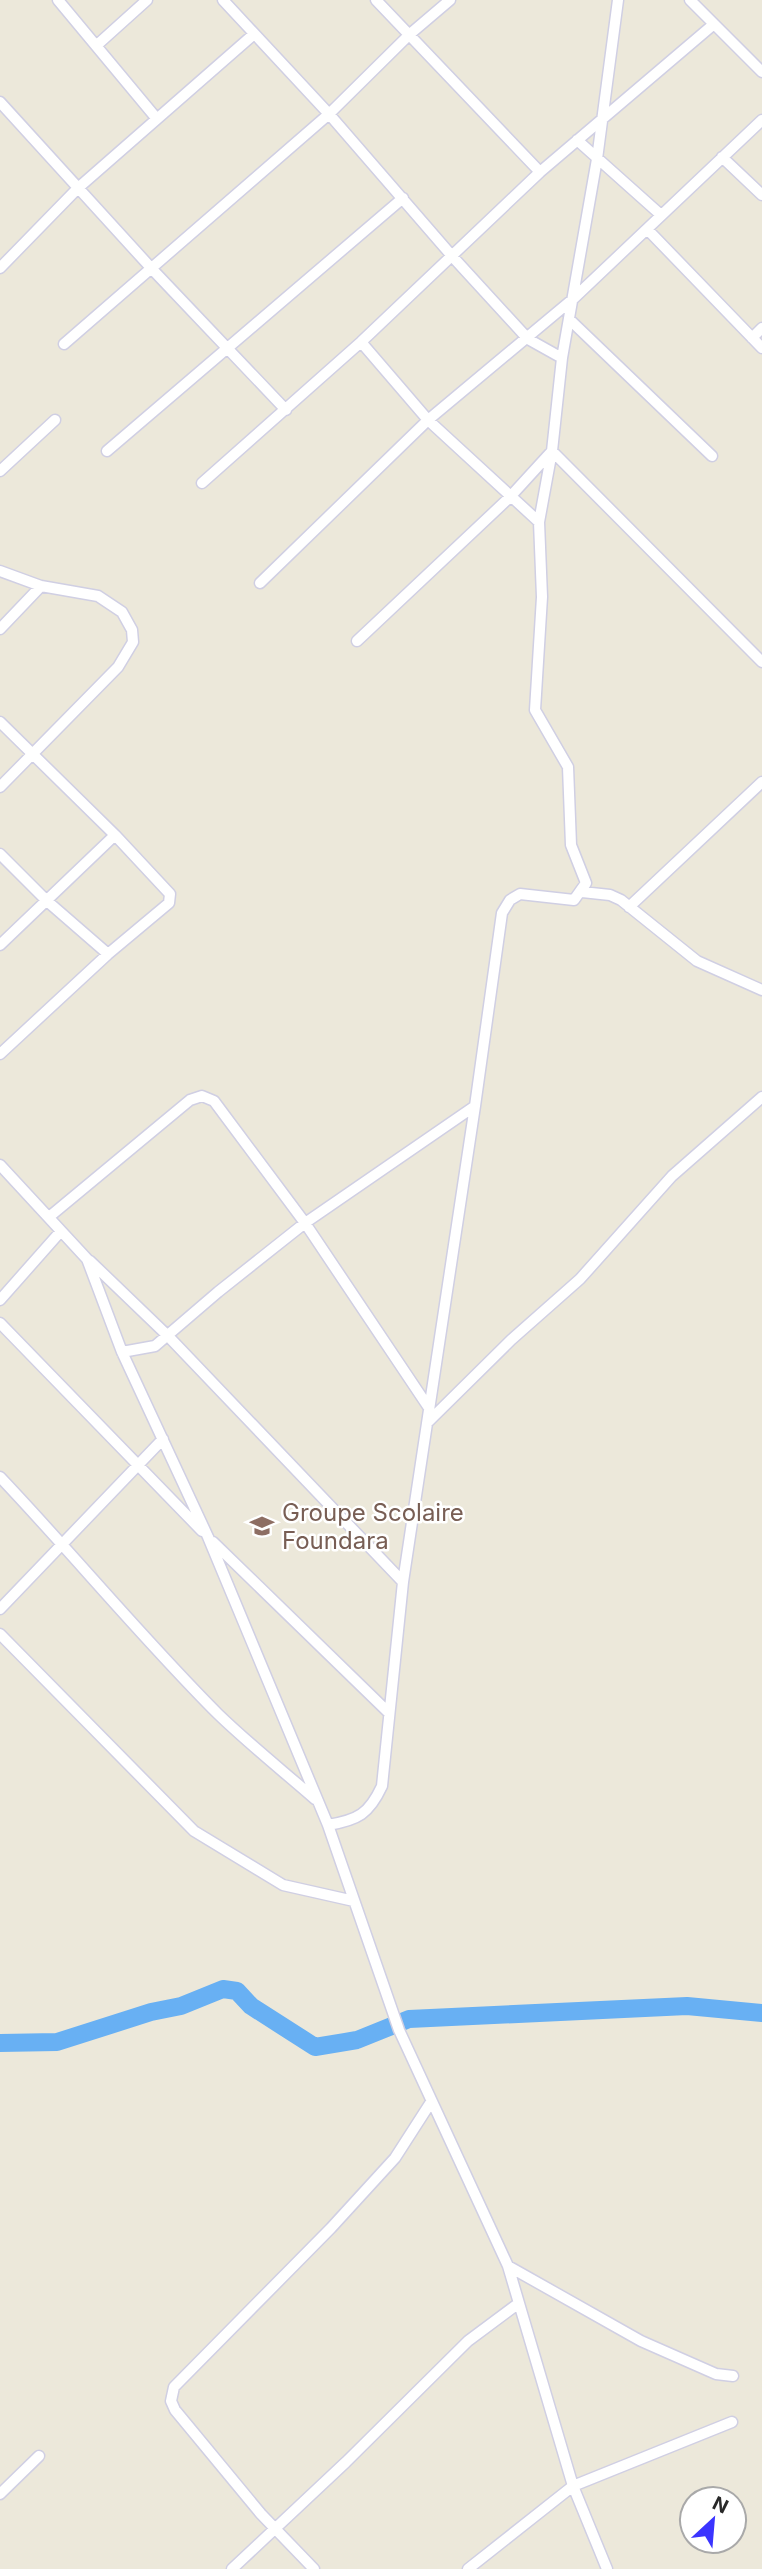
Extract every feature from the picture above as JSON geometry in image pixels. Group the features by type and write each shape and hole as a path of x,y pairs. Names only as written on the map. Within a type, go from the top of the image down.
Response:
{"street":[{"path":"58,0 157,119"},
{"path":"97,45 147,0"},
{"path":"223,0 329,114 452,257 528,339 562,358"},
{"path":"376,0 540,172"},
{"path":"64,344 329,114 410,34 450,0"},
{"path":"327,1825 348,1822 364,1814 375,1801 382,1786 402,1582 502,914 510,900 520,894 574,900 586,883 571,845 568,767 535,710 542,597 539,522 552,451 562,358 597,159 618,0"},
{"path":"690,0 762,72"},
{"path":"202,483 361,342 540,172 715,24"},
{"path":"0,268 78,188 254,34"},
{"path":"0,102 152,270 286,410"},
{"path":"260,583 428,420 573,299 762,120"},
{"path":"577,141 661,215"},
{"path":"722,157 762,195"},
{"path":"107,451 403,198"},
{"path":"647,229 762,348"},
{"path":"569,319 712,456"},
{"path":"752,338 762,328"},
{"path":"361,342 428,420 539,522"},
{"path":"0,471 55,420"},
{"path":"357,641 510,497 552,451"},
{"path":"552,451 762,662"},
{"path":"0,570 41,586 98,596 122,612 132,630 133,642 118,667 0,787"},
{"path":"0,629 41,586"},
{"path":"0,722 115,835 170,894 169,902 108,954 0,1054"},
{"path":"629,907 762,782"},
{"path":"0,945 115,835"},
{"path":"0,854 47,901 108,954"},
{"path":"582,892 610,895 697,961 762,990"},
{"path":"49,1217 190,1100 202,1096 214,1101 304,1223 429,1408"},
{"path":"427,1424 511,1340 580,1279 672,1176 762,1097"},
{"path":"122,1352 155,1346 304,1223 475,1105"},
{"path":"0,1165 88,1259 169,1336 402,1582"},
{"path":"0,1300 61,1231"},
{"path":"88,1259 122,1352 208,1537 318,1801 399,2030 508,2266 573,2486 607,2569"},
{"path":"0,1323 208,1537 389,1713"},
{"path":"0,1609 163,1439"},
{"path":"0,1477 64,1545 117,1608 220,1716 318,1801"},
{"path":"0,1634 194,1831 284,1885 354,1901"},
{"path":"314,2569 261,2514 170,2401 174,2387 331,2228 395,2158 430,2102"},
{"path":"508,2266 651,2346 716,2374 733,2375"},
{"path":"232,2569 346,2462 468,2341 519,2303"},
{"path":"468,2569 573,2486 732,2422"},
{"path":"0,2494 38,2456"}],"waterway":[{"path":"0,2043 57,2042 151,2012 181,2006 223,1989 237,1991 251,2006 315,2047 357,2040 409,2019 687,2006 762,2013"}],"place":[{"name":"Groupe Scolaire Foundara","path":"262,1526"}]}
